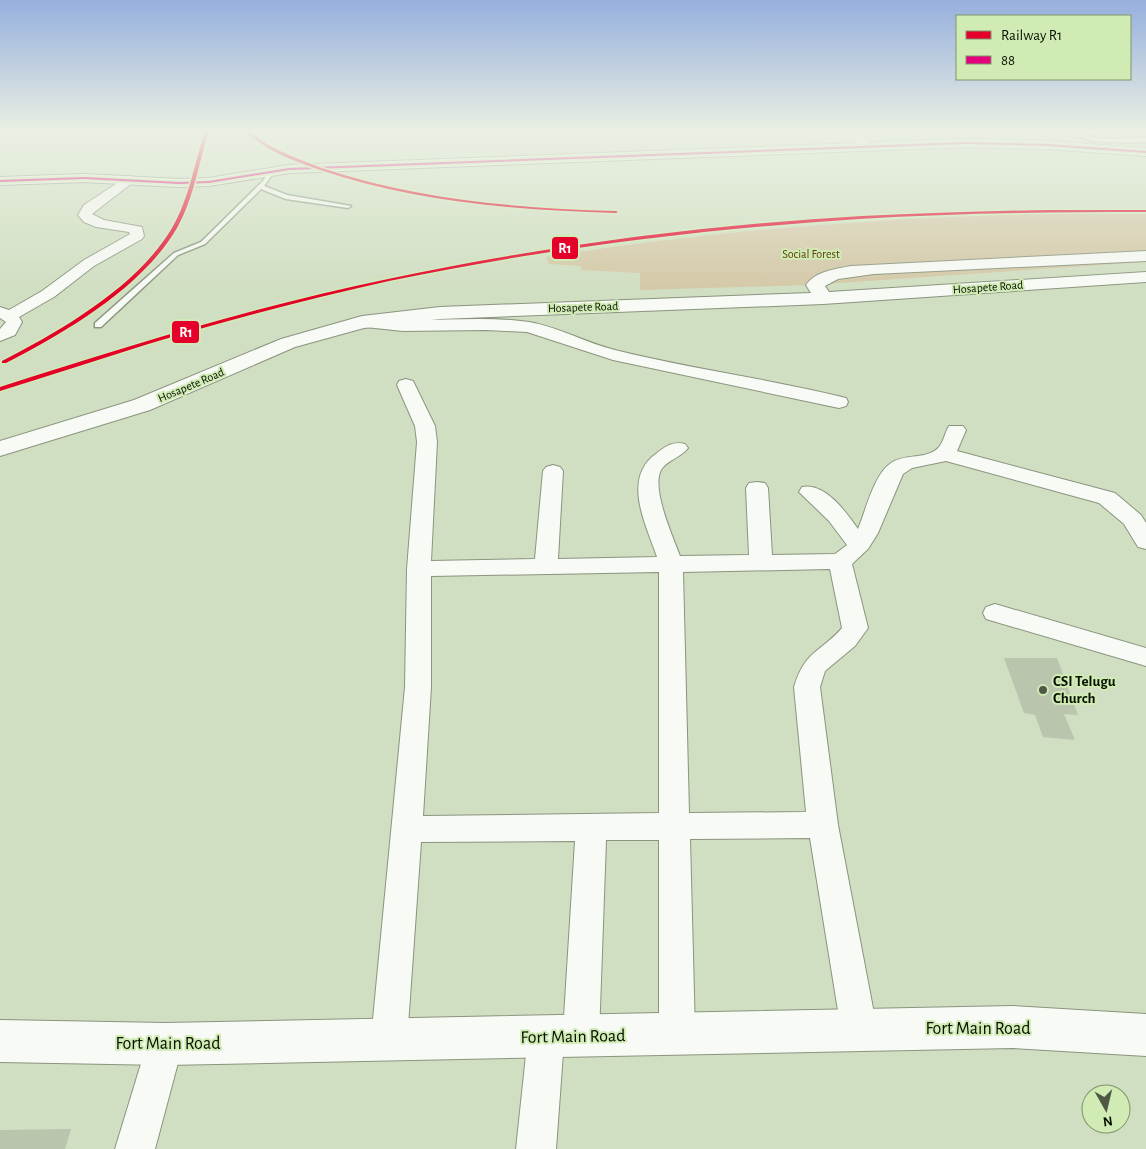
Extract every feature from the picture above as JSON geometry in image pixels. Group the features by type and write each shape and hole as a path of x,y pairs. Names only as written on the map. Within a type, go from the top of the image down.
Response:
{"main road":[{"path":"820,294 815,286 818,282 835,275 883,269 1146,256"},
{"name":"Hosapete Road","path":"16,433 142,392 262,340 332,318 415,306 512,300 820,294 1146,270"},
{"name":"Hosapete Road","path":"16,433 142,405 288,343 362,322 440,313 1146,277"},
{"path":"0,449 16,433"},
{"name":"Fort Main Road","path":"0,1041 165,1044 1012,1026 1146,1035"}],"street":[{"path":"0,336 9,330 14,322 5,314 48,294 89,263 119,248 137,236 137,230 97,223 89,220 86,215 89,208 123,184"},
{"path":"362,322 402,328 460,325 529,328 547,331 607,353 839,402"},
{"path":"389,1040 418,687 419,569 427,442 425,426 406,385"},
{"path":"944,454 950,446 956,430"},
{"path":"677,1033 672,564 650,499 648,482 650,470 678,448"},
{"path":"419,569 761,564 850,552 874,519 881,499 896,469 908,463 944,454 1107,498 1133,520 1146,542"},
{"path":"546,566 553,471"},
{"path":"757,488 761,564"},
{"path":"810,492 828,506 839,518 849,536 855,628 850,638 825,656 812,670 807,686 823,825 859,1030"},
{"path":"995,613 1146,657"},
{"path":"407,828 823,825"},
{"path":"536,1149 563,1036 591,827"},
{"path":"135,1149 165,1044"}],"lane":[{"path":"98,325 176,254 203,243 262,184"},
{"path":"260,187 286,197 348,206"}],"green space":[{"name":"Social Forest","path":"1031,214 1146,214 1146,262 809,285 640,290 640,273 581,270 581,266 549,264 546,257 727,233 909,219"}],"building":[{"path":"1004,658 1057,658 1078,715 1064,714 1075,740 1043,737 1035,715 1024,713"},
{"path":"71,1129 65,1149 0,1149 0,1130"}],"rail line":[{"name":"R1","path":"4,362 49,338 123,287 162,247 175,227 192,184"},
{"name":"R1","path":"371,184 419,195 498,206 616,212"},
{"name":"R1","path":"0,389 145,344 291,303 389,280 577,246 766,224 860,218 955,213 1146,211"}],"place":[{"name":"CSI Telugu Church","path":"1043,690"}]}
